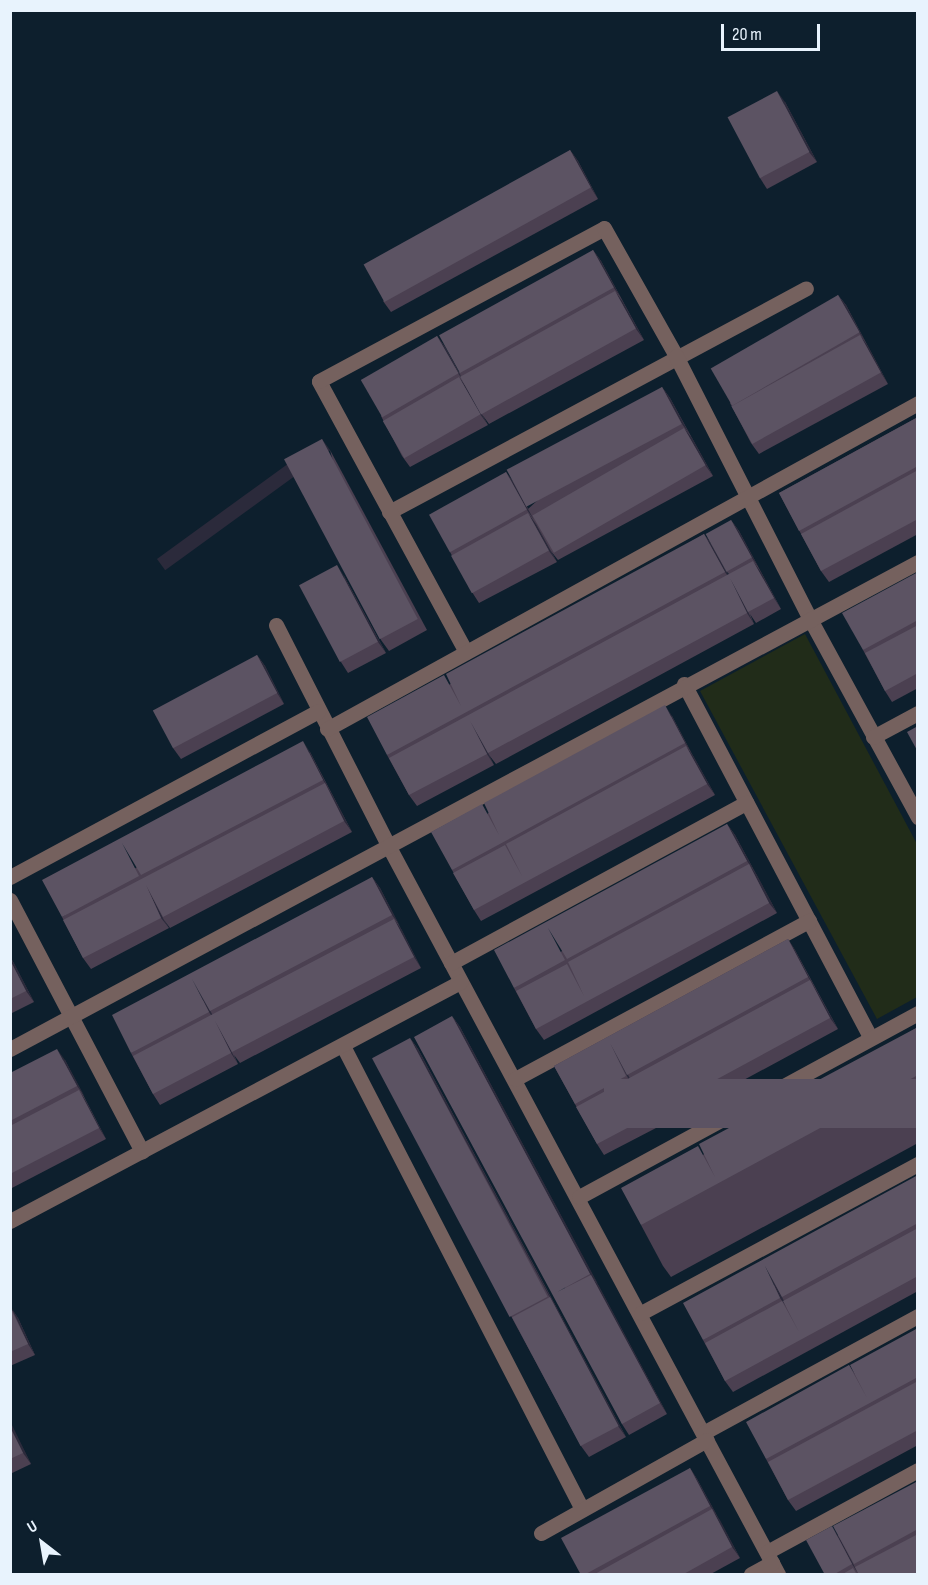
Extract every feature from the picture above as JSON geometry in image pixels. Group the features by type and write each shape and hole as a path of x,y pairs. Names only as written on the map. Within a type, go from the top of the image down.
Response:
{"street":[{"path":"466,651 319,381 604,228 676,356 810,619 918,817"},
{"path":"389,512 806,288"},
{"path":"327,729 918,403"},
{"path":"10,1049 389,847 684,684 918,562"},
{"path":"276,625 327,729 460,982 579,1197 772,1563"},
{"path":"684,684 871,1038"},
{"path":"10,877 318,711"},
{"path":"873,737 918,713"},
{"path":"451,963 746,803"},
{"path":"10,900 142,1151"},
{"path":"515,1079 809,921"},
{"path":"10,1221 460,982"},
{"path":"579,1197 918,1013"},
{"path":"343,1046 582,1509"},
{"path":"641,1313 918,1164"},
{"path":"541,1533 705,1436 918,1316"},
{"path":"751,1575 918,1470"}],"green space":[{"path":"805,634 917,844 917,997 877,1019 700,691"}],"building":[{"path":"777,91 809,152 760,178 728,117"},
{"path":"570,150 591,188 384,302 364,264"},
{"path":"593,250 614,288 460,373 439,335"},
{"path":"615,291 636,329 481,414 460,377"},
{"path":"838,295 860,332 732,406 711,369"},
{"path":"860,335 881,373 752,444 731,406"},
{"path":"437,336 458,373 382,417 361,380"},
{"path":"459,377 480,414 404,458 383,421"},
{"path":"662,387 682,424 526,507 507,470"},
{"path":"918,417 918,466 799,531 779,493"},
{"path":"684,428 706,465 554,553 532,516"},
{"path":"322,439 418,619 380,639 284,459"},
{"path":"918,470 918,519 821,571 801,534"},
{"path":"506,472 527,510 450,552 429,515"},
{"path":"528,513 549,551 472,593 451,556"},
{"path":"731,520 752,558 726,572 706,534"},
{"path":"704,534 725,572 387,755 367,717 444,675 461,706 446,674"},
{"path":"753,561 774,598 748,612 730,578 747,613 488,753 470,721 487,754 409,795 389,758"},
{"path":"337,565 378,642 340,662 299,585"},
{"path":"918,572 918,620 863,650 842,613"},
{"path":"918,625 918,673 885,691 865,653"},
{"path":"257,655 277,693 173,748 153,710"},
{"path":"665,705 685,743 452,870 431,832 482,804 499,835 484,803"},
{"path":"918,726 918,752 907,732"},
{"path":"303,741 323,780 141,875 122,843 139,876 62,917 42,880"},
{"path":"686,746 707,784 474,910 453,873 505,845 522,876 506,844"},
{"path":"325,783 344,821 163,917 146,885 161,918 83,958 63,920"},
{"path":"727,824 747,861 567,959 548,928 565,960 514,988 494,950"},
{"path":"749,864 769,903 536,1029 516,991 567,964 584,996 568,962"},
{"path":"372,877 392,915 210,1011 192,979 209,1012 131,1053 112,1015"},
{"path":"394,919 414,957 232,1052 215,1021 231,1053 153,1094 133,1056"},
{"path":"788,939 808,977 627,1075 610,1043 626,1076 575,1104 554,1066"},
{"path":"10,960 26,991 10,999"},
{"path":"810,980 830,1018 649,1116 632,1084 648,1117 597,1144 576,1107"},
{"path":"452,1016 590,1274 557,1292 591,1275 660,1403 622,1424 414,1037"},
{"path":"918,1027 918,1075 641,1225 621,1188 698,1146 715,1177 699,1144"},
{"path":"410,1038 548,1297 510,1317 372,1058"},
{"path":"57,1049 77,1086 10,1121 10,1073"},
{"path":"604,1079 918,1079 918,1128 604,1128"},
{"path":"79,1090 99,1128 10,1174 10,1126"},
{"path":"918,1175 918,1223 782,1297 765,1266 780,1298 703,1340 683,1303"},
{"path":"918,1228 918,1276 725,1381 705,1343 782,1301 799,1332 783,1301"},
{"path":"550,1297 619,1426 581,1446 512,1317"},
{"path":"10,1307 28,1344 10,1352"},
{"path":"918,1328 918,1377 766,1459 746,1422 849,1365 867,1398 850,1365"},
{"path":"918,1381 918,1430 788,1500 768,1462"},
{"path":"10,1427 23,1453 10,1459"},
{"path":"690,1468 710,1506 581,1575 561,1538"},
{"path":"918,1481 918,1529 854,1564 833,1526"},
{"path":"712,1509 732,1547 682,1575 593,1575"},
{"path":"832,1526 852,1564 833,1575 825,1575 806,1540"},
{"path":"918,1534 918,1575 859,1575 855,1567"},
{"path":"853,1568 857,1575 841,1575"}]}
